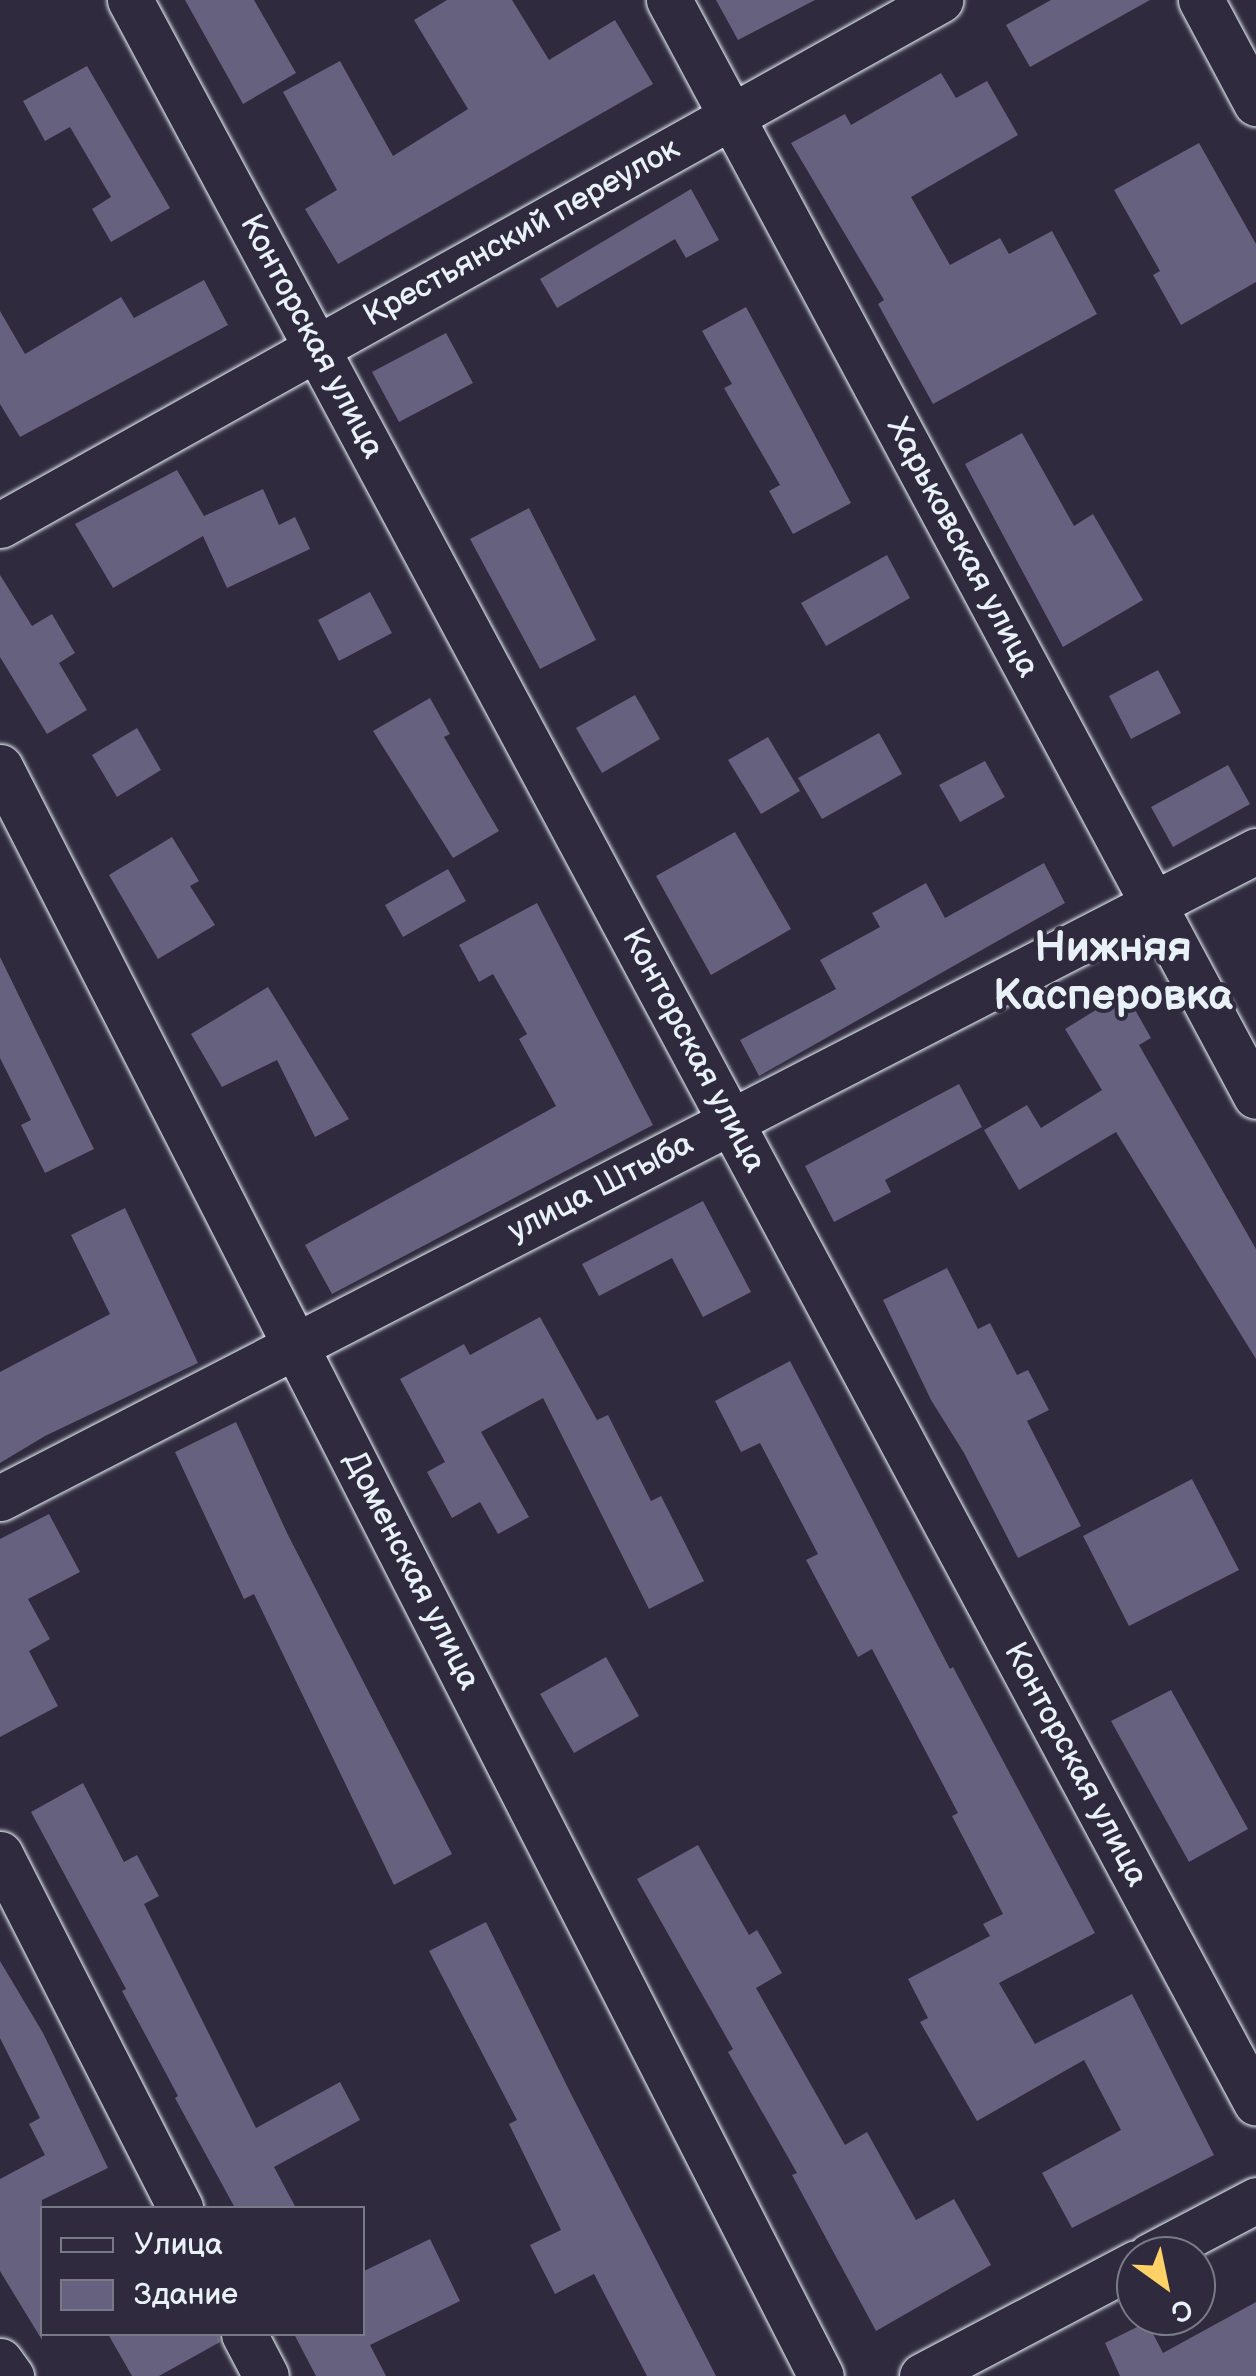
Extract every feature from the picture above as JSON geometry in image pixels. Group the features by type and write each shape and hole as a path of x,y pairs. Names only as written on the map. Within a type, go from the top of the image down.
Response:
{"street":[{"name":"Конторская улица","path":"130,0 1256,2103"},
{"name":"Харьковская улица","path":"669,0 1256,1096"},
{"name":"Крестьянский переулок","path":"0,525 940,0"},
{"path":"1201,0 1256,102"},
{"name":"Доменская улица","path":"0,767 821,2376"},
{"name":"улица Штыба","path":"0,1498 1256,851"},
{"path":"0,1854 179,2206"},
{"path":"1188,2236 1256,2200"},
{"path":"922,2376 1116,2274"},
{"path":"245,2336 266,2376"},
{"path":"0,2361 11,2376"}],"building":[{"path":"185,0 254,0 296,73 243,104"},
{"path":"447,0 512,0 549,60 615,20 653,84 338,264 305,209 337,190 283,92 340,61 393,156 468,109 414,20"},
{"path":"716,0 815,0 738,40"},
{"path":"1051,0 1150,0 1030,67 1006,25"},
{"path":"87,66 170,208 111,242 92,209 111,197 70,127 45,141 23,101"},
{"path":"941,73 956,98 987,81 1018,135 911,197 950,265 1000,238 1009,254 1052,231 1097,314 933,404 878,304 884,300 791,143 845,114 851,125"},
{"path":"1199,143 1256,244 1256,282 1181,325 1153,275 1160,271 1114,190"},
{"path":"691,189 719,240 686,258 675,239 557,308 540,279"},
{"path":"204,280 228,325 20,437 0,404 0,311 25,354 121,297 134,318"},
{"path":"746,307 851,503 793,534 769,491 780,485 724,388 732,384 702,331"},
{"path":"446,333 473,383 399,422 372,372"},
{"path":"1022,433 1074,526 1093,514 1143,600 1063,647 965,464"},
{"path":"177,470 204,516 263,489 279,525 295,517 310,549 227,588 203,536 113,588 75,524"},
{"path":"529,508 596,640 540,669 470,539"},
{"path":"887,555 910,598 826,646 801,603"},
{"path":"0,575 32,626 52,614 75,653 59,663 87,710 47,734 0,657"},
{"path":"370,592 392,633 339,661 318,620"},
{"path":"1158,670 1181,713 1131,739 1109,696"},
{"path":"635,695 660,739 602,773 576,728"},
{"path":"430,698 450,734 444,737 499,831 453,858 373,731"},
{"path":"137,728 161,770 117,797 92,755"},
{"path":"879,733 902,774 822,819 798,778"},
{"path":"768,737 800,791 761,814 728,760"},
{"path":"985,761 1005,797 960,822 939,785"},
{"path":"1228,765 1250,804 1173,847 1151,807"},
{"path":"735,832 791,929 711,975 656,876"},
{"path":"172,837 199,881 190,886 215,925 158,959 109,875"},
{"path":"1044,863 1065,903 759,1076 740,1040 836,989 820,960 880,927 872,913 926,883 945,918"},
{"path":"448,869 466,901 403,937 385,905"},
{"path":"537,903 653,1125 332,1294 305,1245 556,1106 519,1039 527,1034 493,974 479,982 459,945"},
{"path":"0,957 94,1149 45,1173 21,1125 31,1120 0,1058"},
{"path":"268,987 349,1119 315,1137 277,1060 222,1087 191,1034"},
{"path":"1125,992 1151,1038 1139,1045 1256,1249 1256,1359 1116,1132 1019,1190 984,1130 1027,1105 1041,1128 1102,1090 1065,1029"},
{"path":"959,1084 982,1127 885,1180 891,1192 834,1222 805,1166"},
{"path":"703,1201 751,1292 703,1317 672,1258 599,1296 582,1264"},
{"path":"125,1208 198,1363 45,1436 0,1463 0,1372 110,1314 71,1235"},
{"path":"947,1268 978,1329 990,1323 1017,1375 1028,1370 1049,1410 1027,1421 1081,1526 1018,1558 964,1453 931,1400 883,1300"},
{"path":"540,1317 597,1420 608,1415 651,1501 661,1496 704,1581 649,1609 543,1398 481,1432 529,1517 498,1534 480,1502 452,1518 427,1472 445,1462 400,1379 464,1344 470,1355"},
{"path":"790,1361 950,1669 953,1667 1095,1933 999,1983 1035,2044 1132,1994 1214,2155 1072,2228 1042,2173 1121,2130 1084,2060 977,2121 920,2022 928,2018 908,1979 990,1936 983,1924 1003,1914 952,1816 958,1813 872,1649 858,1657 806,1560 818,1554 760,1443 741,1452 715,1401"},
{"path":"236,1422 287,1533 452,1854 394,1885 254,1594 244,1599 175,1452"},
{"path":"1192,1479 1239,1570 1129,1626 1083,1536"},
{"path":"49,1514 80,1572 28,1599 50,1639 29,1651 58,1706 0,1737 0,1539"},
{"path":"606,1657 639,1716 574,1753 540,1694"},
{"path":"1171,1690 1248,1829 1189,1862 1111,1721"},
{"path":"83,1783 124,1862 137,1855 159,1896 144,1904 256,2128 340,2082 360,2120 274,2167 295,2206 234,2206 175,2098 178,2096 122,1991 126,1989 31,1812"},
{"path":"698,1845 749,1935 757,1930 782,1973 756,1988 845,2145 867,2132 916,2220 954,2199 991,2265 876,2331 792,2175 797,2173 728,2052 733,2049 637,1879"},
{"path":"486,1922 716,2376 647,2376 594,2274 555,2294 530,2245 561,2230 509,2124 517,2120 429,1951"},
{"path":"0,1961 43,2033 108,2168 42,2200 42,2340 0,2271 0,2179 45,2155 29,2124 40,2118 0,2038"},
{"path":"430,2239 460,2301 370,2345 386,2376 316,2376 295,2336 365,2336 365,2271"},
{"path":"1256,2302 1256,2376 1120,2376 1105,2343 1119,2336 1154,2336 1163,2353 1194,2336 1216,2336 1216,2324"},
{"path":"109,2336 218,2336 220,2342 159,2376 132,2376"}],"district":[{"name":"Нижняя Касперовка","path":"1113,973"}]}
